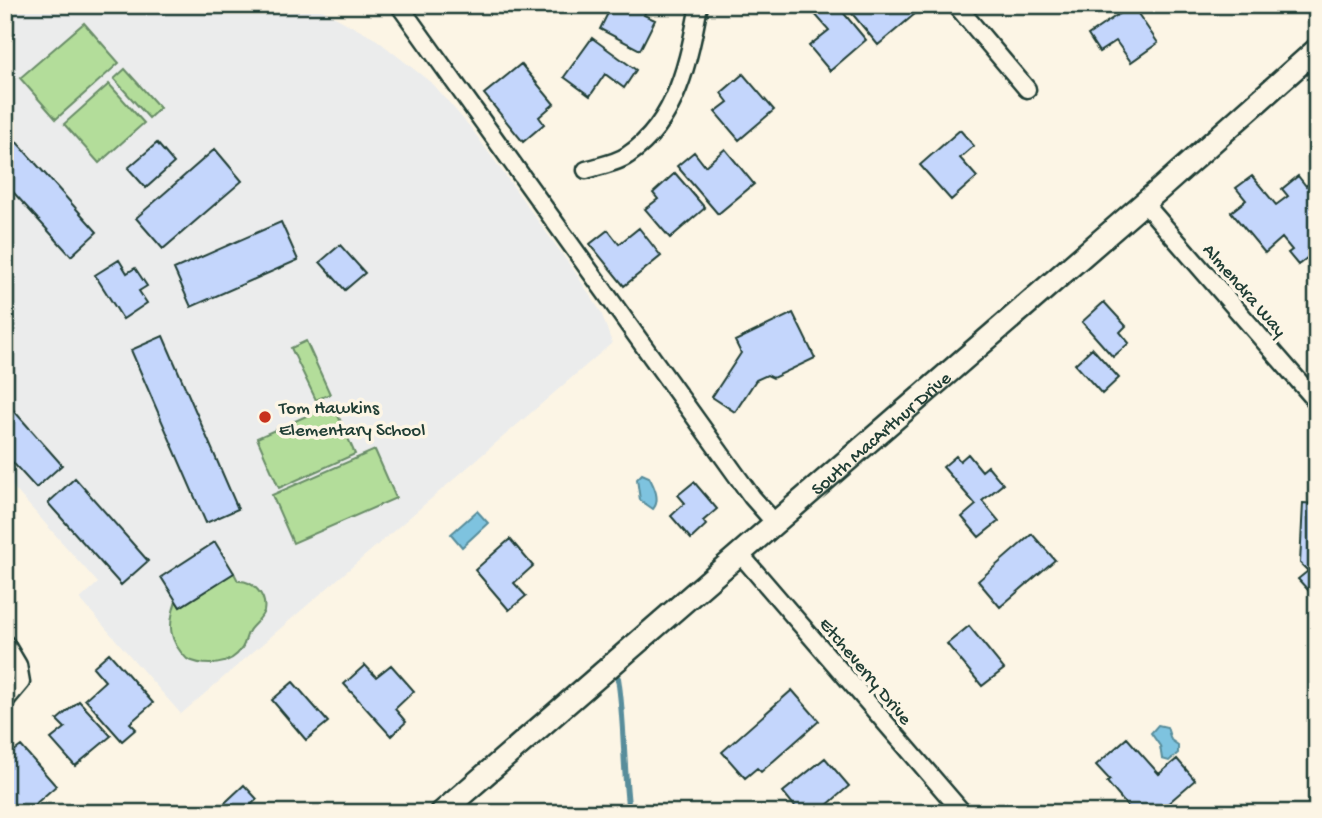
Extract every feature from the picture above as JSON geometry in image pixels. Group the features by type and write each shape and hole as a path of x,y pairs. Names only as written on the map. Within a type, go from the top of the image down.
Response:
{"street":[{"path":"399,5 752,497 775,523"},
{"path":"586,170 626,156 654,132 670,107 689,59 699,5"},
{"path":"956,5 1027,89"},
{"name":"South MacArthur Drive","path":"441,813 1144,203 1317,49"},
{"name":"Almendra Way","path":"1144,203 1317,402"},
{"name":"Etcheverry Drive","path":"740,554 962,813"},
{"path":"5,643 18,665 21,682 5,701"}],"shaded area":[{"name":"Tom Hawkins Elementary School","path":"5,5 313,5 377,40 434,85 471,128 575,272 601,312 612,343 181,714 80,599 98,583 5,478"}],"green space":[{"path":"84,23 119,63 56,119 20,78"},
{"path":"125,69 160,108 149,118 114,79"},
{"path":"109,84 144,123 99,163 64,124"},
{"path":"306,341 330,394 316,400 291,348"},
{"path":"333,404 355,454 279,488 257,438"},
{"path":"375,450 396,498 293,543 272,495"},
{"path":"234,573 238,581 249,583 258,590 263,600 263,614 249,630 242,648 231,659 209,664 187,659 176,645 171,632 176,601 180,607"}],"water":[{"path":"642,474 649,477 655,489 657,497 653,509 640,500 637,479"},
{"path":"477,511 488,523 462,547 451,534"},
{"path":"1158,725 1167,727 1171,740 1178,745 1178,753 1169,761 1162,759 1160,746 1151,733"}],"building":[{"path":"612,5 649,5 644,15 655,20 640,50 600,29"},
{"path":"823,5 837,5 866,40 830,71 809,46 829,30 814,13"},
{"path":"845,5 907,5 915,14 878,45"},
{"path":"1132,5 1158,43 1131,62 1116,41 1099,52 1088,35"},
{"path":"592,38 636,70 624,88 605,74 590,96 564,77"},
{"path":"521,64 554,104 539,117 544,124 523,142 484,94"},
{"path":"743,74 774,110 739,140 715,112 728,102 721,93"},
{"path":"5,129 97,232 71,256 5,183"},
{"path":"960,130 974,146 960,158 977,177 951,200 920,165"},
{"path":"157,143 174,163 146,188 128,168"},
{"path":"215,149 242,181 163,249 136,218"},
{"path":"725,149 754,184 718,214 677,166 694,152 705,166"},
{"path":"675,173 705,208 670,238 645,209 658,199 653,193"},
{"path":"1252,176 1276,205 1288,196 1282,189 1298,176 1306,186 1317,177 1317,250 1298,265 1288,253 1292,250 1282,238 1265,253 1231,212 1246,200 1236,188"},
{"path":"281,222 298,260 191,307 174,269"},
{"path":"639,228 661,256 624,286 590,244 608,230 619,244"},
{"path":"340,245 365,273 345,290 320,262"},
{"path":"119,260 127,273 135,268 147,286 139,291 147,303 123,319 95,275"},
{"path":"1104,302 1126,326 1120,332 1129,343 1113,357 1082,322"},
{"path":"793,313 815,358 773,378 767,375 756,380 735,412 712,397 741,353 735,341"},
{"path":"163,336 238,509 206,523 131,350"},
{"path":"1092,348 1119,378 1102,394 1075,364"},
{"path":"7,403 62,465 36,488 5,454"},
{"path":"968,454 982,471 988,466 1003,484 982,501 999,521 979,537 962,517 976,505 943,467 956,456 960,461"},
{"path":"75,478 148,561 121,585 48,503"},
{"path":"694,482 717,509 703,521 706,525 691,539 671,516 685,503 678,495"},
{"path":"1303,503 1317,504 1317,600 1298,579 1308,571 1300,563"},
{"path":"1032,534 1055,560 1000,607 978,581"},
{"path":"510,539 533,566 514,583 526,596 509,610 475,570"},
{"path":"215,542 234,573 180,607 161,577"},
{"path":"969,626 1004,669 982,686 947,644"},
{"path":"109,653 153,703 130,723 136,729 122,741 85,699 105,681 93,667"},
{"path":"365,665 376,677 391,665 414,691 395,709 406,722 391,736 344,684"},
{"path":"293,682 328,722 306,740 272,700"},
{"path":"792,690 819,721 761,772 757,768 745,778 722,752"},
{"path":"79,701 111,736 75,766 51,739 65,728 57,720"},
{"path":"1127,738 1159,774 1177,759 1195,780 1157,813 1133,813 1096,765"},
{"path":"21,746 56,786 25,813 15,813 5,801 5,758"},
{"path":"825,758 849,786 818,813 800,813 783,792"},
{"path":"244,785 257,799 251,805 259,813 214,813"}],"waterway":[{"path":"618,678 629,813"}],"place":[{"name":"Tom Hawkins Elementary School","path":"265,417"}]}
